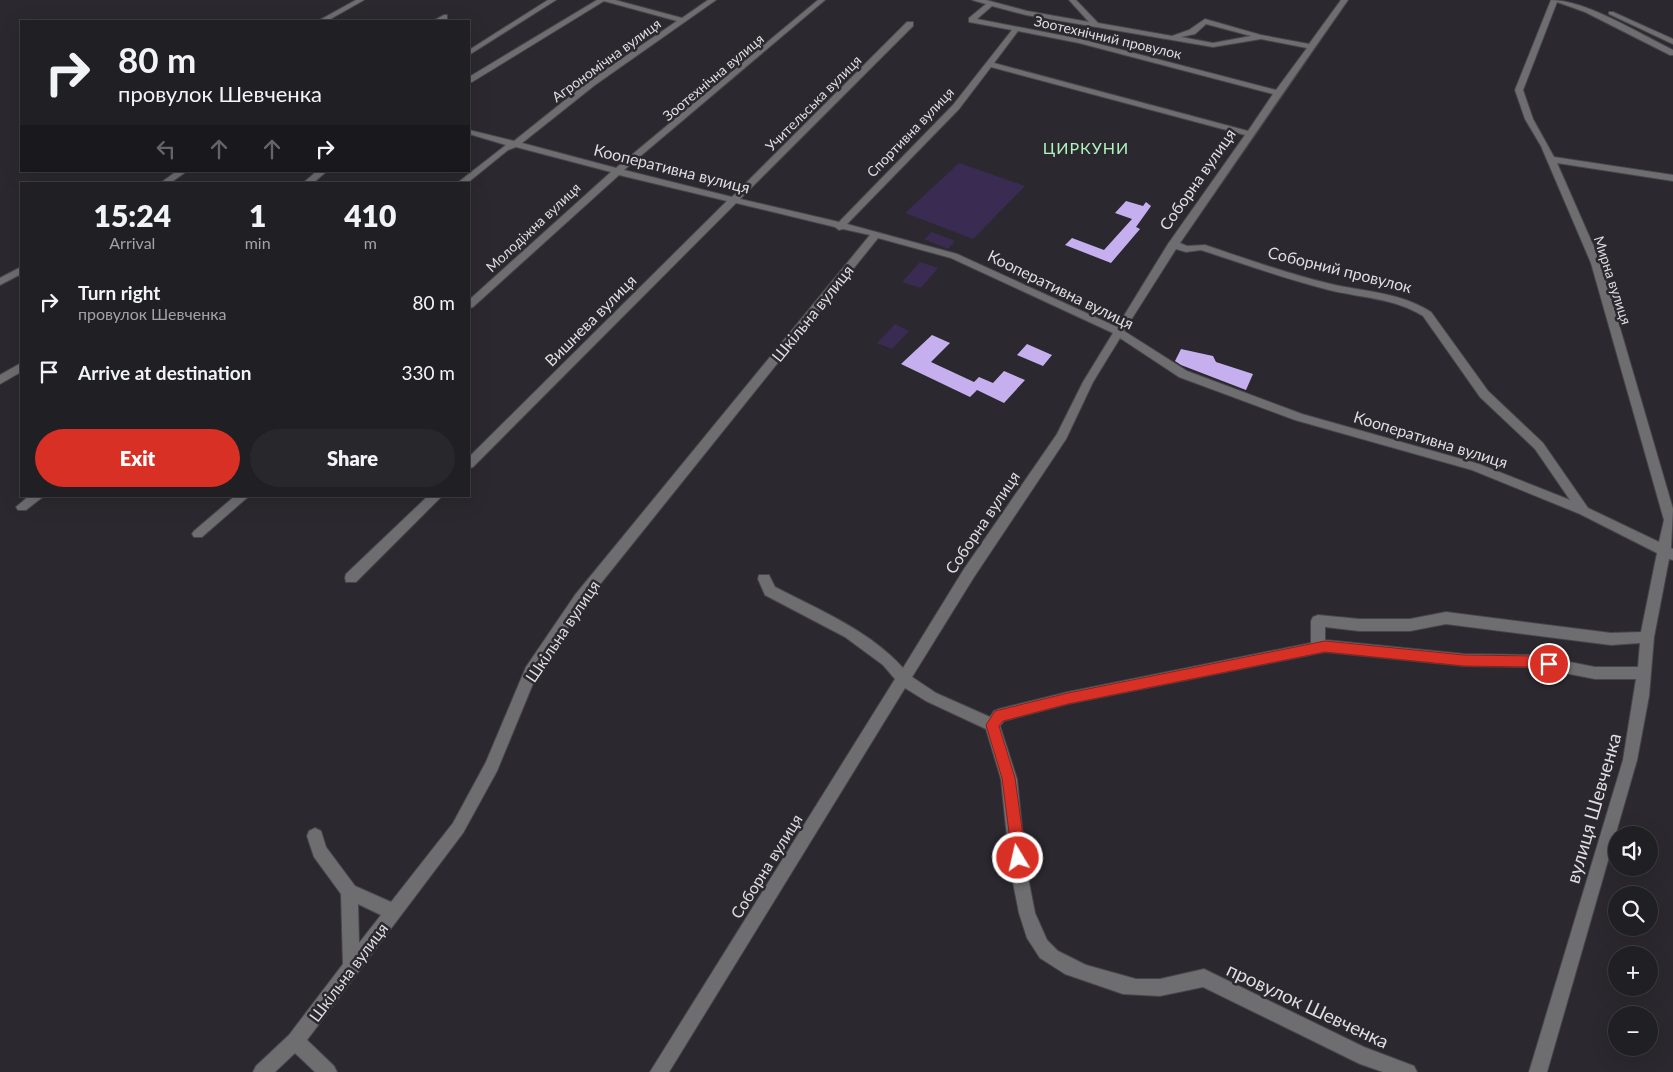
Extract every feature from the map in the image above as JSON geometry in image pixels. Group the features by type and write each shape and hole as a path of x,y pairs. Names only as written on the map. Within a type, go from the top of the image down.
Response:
{"street":[{"path":"324,20 361,0"},
{"path":"470,52 553,0"},
{"path":"470,79 602,0"},
{"path":"606,0 671,16 682,21"},
{"name":"Агрономічна вулиця","path":"462,182 505,148 516,144 592,83 713,0"},
{"name":"Зоотехнічна вулиця","path":"619,172 822,0"},
{"path":"975,0 987,1 1026,13 1213,45 1261,37"},
{"path":"1072,0 1097,26"},
{"name":"Соборна вулиця","path":"659,1072 969,573 1062,436 1088,382 1172,244 1344,0"},
{"path":"1556,0 1587,11 1673,53"},
{"name":"Мирна вулиця","path":"1556,0 1519,90 1529,119 1550,159 1588,242 1611,314 1670,520 1668,552"},
{"path":"1582,0 1673,42"},
{"name":"Зоотехнічний провулок","path":"987,1 972,20 1080,41 1278,93"},
{"path":"1173,38 1192,32 1206,21 1261,37 1313,46"},
{"name":"Учительська вулиця","path":"735,200 910,24"},
{"name":"Спортивна вулиця","path":"838,227 956,106 1016,29"},
{"path":"988,64 1250,134"},
{"name":"Кооперативна вулиця","path":"470,132 838,227 876,234 954,256 1119,332 1183,374 1235,395 1299,417 1475,467 1584,511 1668,552"},
{"path":"1550,159 1673,178"},
{"path":"166,182 181,172"},
{"path":"309,182 322,172"},
{"name":"Молодіжна вулиця","path":"470,304 601,185 619,172"},
{"name":"Вишнева вулиця","path":"470,463 735,200"},
{"name":"Шкільна вулиця","path":"262,1072 295,1041 458,828 492,766 531,671 580,599 876,234"},
{"name":"Соборний провулок","path":"1172,244 1186,249 1202,248 1332,287 1401,300 1414,305 1426,314 1484,394 1514,420 1539,446 1584,511"},
{"path":"0,282 20,271"},
{"path":"0,380 20,368"},
{"path":"22,507 37,497"},
{"path":"198,534 242,497"},
{"path":"351,578 435,497"},
{"name":"вулиця Шевченка","path":"1538,1072 1630,760 1642,696 1648,636 1668,552"},
{"path":"764,579 770,591 850,633 888,661 904,679 931,697 992,725 999,716 1068,698 1318,647 1464,660 1534,661 1595,673 1644,673"},
{"path":"1318,647 1318,621 1359,625 1410,625 1446,618 1610,639 1648,636"},
{"name":"провулок Шевченка","path":"992,725 1009,778 1010,806 1030,926 1041,946 1063,966 1123,987 1164,989 1204,978 1360,1054 1408,1072"},
{"path":"315,836 320,851 349,892 394,912"},
{"path":"349,892 352,966"},
{"path":"295,1041 328,1072"}],"shaded area":[{"path":"959,163 1025,186 973,239 905,213"},
{"path":"932,232 955,241 948,249 924,239"},
{"path":"920,262 938,268 921,288 902,282"},
{"path":"895,324 909,331 892,349 877,343"}],"building":[{"path":"1126,201 1143,206 1146,202 1151,206 1136,227 1140,229 1111,263 1065,245 1072,238 1104,250 1132,219 1115,213"},
{"path":"932,335 950,343 931,362 974,382 979,377 993,383 1004,371 1025,380 1004,403 977,390 970,397 901,364"},
{"path":"1027,344 1052,355 1043,366 1017,355"},
{"path":"1181,349 1213,356 1216,362 1253,374 1246,390 1181,365 1175,361"}],"district":[{"name":"ЦИРКУНИ","path":"1086,147"}],"route":[{"path":"1018,858 1010,806 1009,778 992,725 999,716 1068,698 1325,646 1464,660 1534,661 1549,664"}]}
